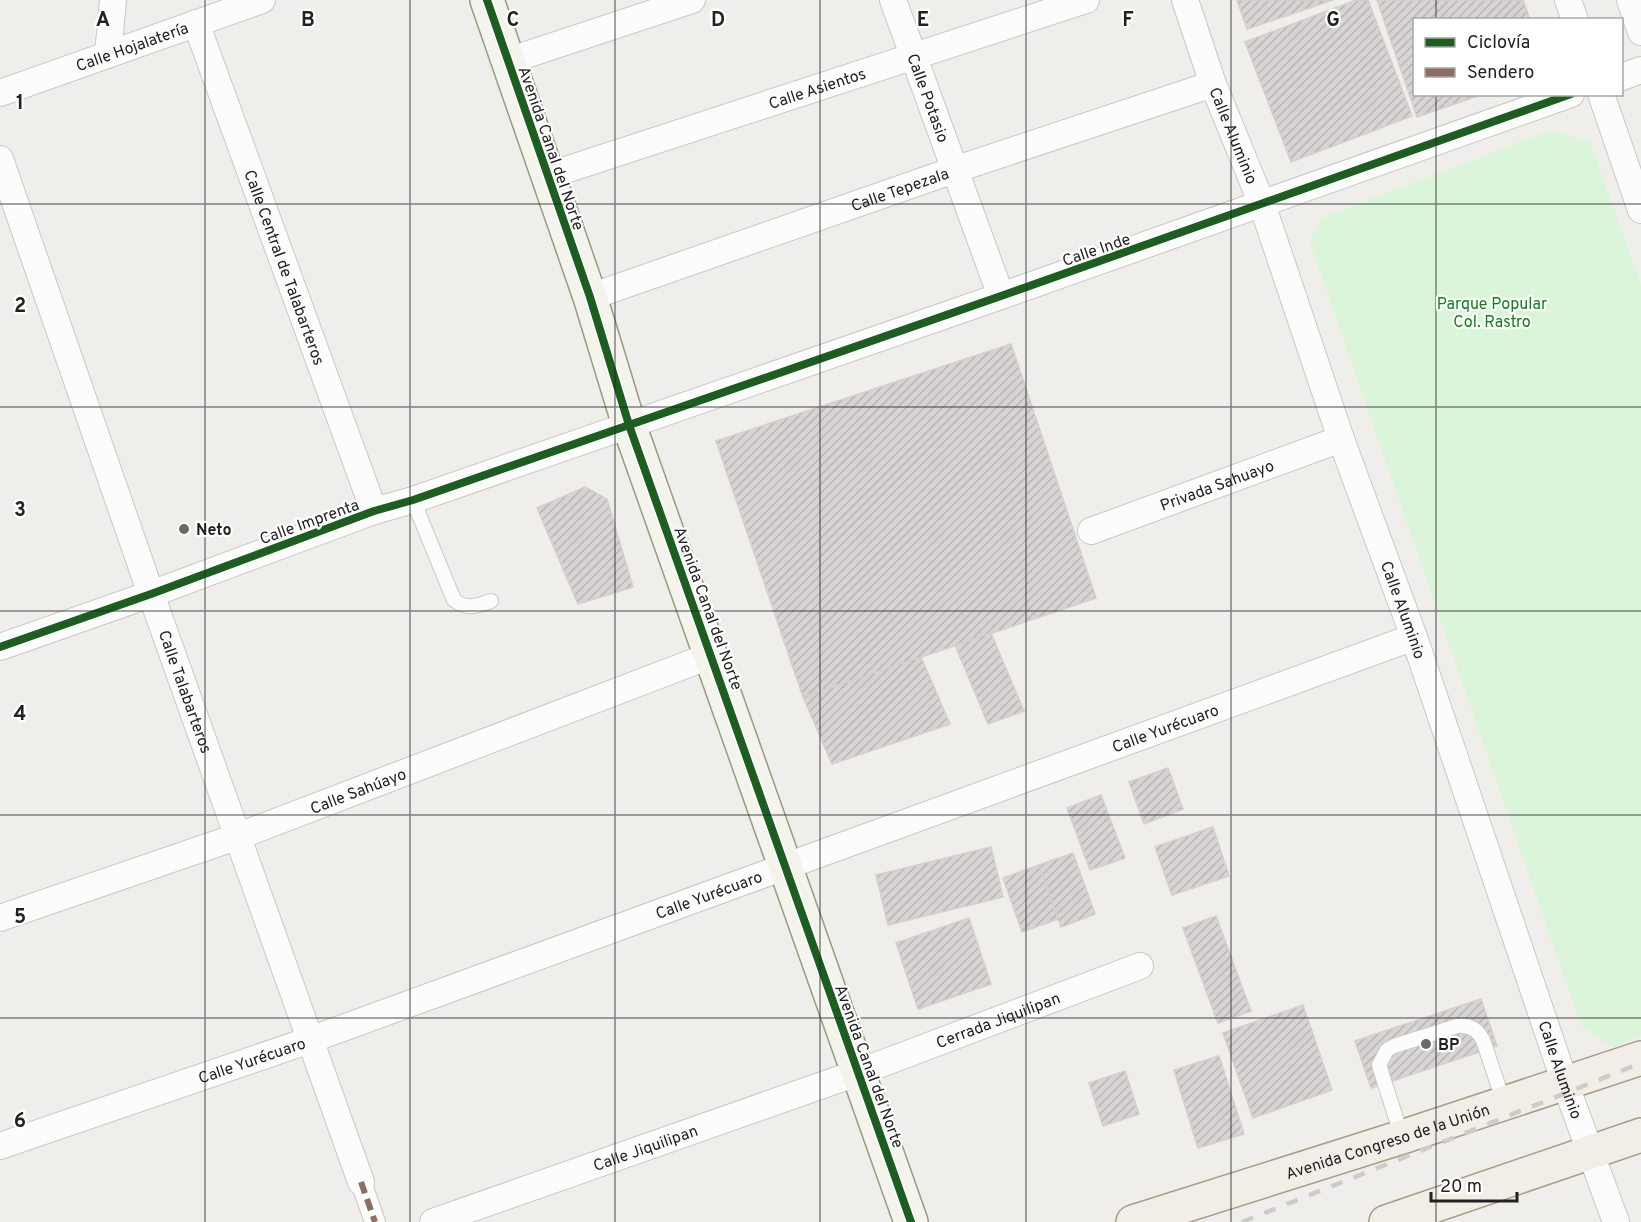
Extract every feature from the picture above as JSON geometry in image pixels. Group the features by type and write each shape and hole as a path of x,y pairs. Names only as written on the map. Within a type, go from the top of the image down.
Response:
{"main road":[{"name":"Avenida Canal del Norte","path":"487,0 590,297 629,425 911,1222"},
{"name":"Avenida Congreso de la Unión","path":"1132,1222 1402,1137 1641,1058"},
{"path":"1386,1222 1641,1135"}],"street":[{"path":"108,55 113,0"},
{"name":"Calle Hojalatería","path":"0,93 262,0"},
{"path":"508,61 692,0"},
{"name":"Calle Potasio","path":"893,0 1001,296"},
{"name":"Calle Asientos","path":"548,176 1086,0"},
{"name":"Calle Aluminio","path":"1185,0 1213,84 1262,204 1341,439 1414,637 1565,1083 1616,1222"},
{"path":"1568,0 1574,18"},
{"path":"1630,0 1641,32"},
{"name":"Calle Central de Talabarteros","path":"196,23 374,511"},
{"path":"1623,77 1641,70"},
{"name":"Calle Tepezala","path":"590,297 954,170 1213,84"},
{"name":"Calle Inde","path":"629,425 1565,96"},
{"path":"1602,96 1641,210"},
{"name":"Calle Talabarteros","path":"0,159 151,594 375,1222"},
{"name":"Calle Imprenta","path":"0,647 374,511 413,500 629,425"},
{"name":"Privada Sahuayo","path":"1091,531 1341,439"},
{"name":"Calle Yurécuaro","path":"0,1146 310,1040 1414,637"},
{"name":"Calle Sahúayo","path":"0,918 239,836 712,655"},
{"name":"Cerrada Jiquilipan","path":"857,1073 1140,966"},
{"name":"Calle Jiquilipan","path":"433,1222 857,1073"}],"lane":[{"path":"413,500 454,600 469,607 491,601"},
{"path":"1402,1137 1379,1065 1387,1050 1394,1046 1457,1026 1465,1025 1473,1028 1483,1040 1504,1103"}],"green space":[{"name":"Parque Popular Col. Rastro","path":"1549,131 1590,141 1641,285 1641,1037 1613,1047 1581,1026 1309,240 1322,218"}],"building":[{"path":"1237,0 1333,0 1247,29"},
{"path":"1356,0 1368,0 1412,116 1291,162 1245,42"},
{"path":"1377,0 1523,0 1529,18 1413,18 1413,96 1477,96 1417,117"},
{"path":"1011,344 1096,598 803,697 716,441"},
{"path":"585,487 607,499 633,587 578,604 537,508"},
{"path":"991,633 1024,711 988,724 955,645"},
{"path":"921,657 950,724 832,764 803,697"},
{"path":"1168,768 1183,809 1144,824 1129,782"},
{"path":"1101,795 1125,858 1090,870 1067,808"},
{"path":"1213,827 1229,876 1172,895 1155,847"},
{"path":"991,847 1003,897 888,925 876,875"},
{"path":"1073,853 1095,914 1061,927 1039,865"},
{"path":"1039,865 1058,919 1022,932 1003,878"},
{"path":"1216,916 1251,1011 1218,1023 1183,928"},
{"path":"969,918 991,984 918,1009 896,943"},
{"name":"BP","path":"1481,999 1497,1046 1371,1088 1355,1041"},
{"path":"1303,1005 1332,1090 1253,1118 1223,1033"},
{"path":"1219,1056 1244,1134 1198,1148 1174,1070"},
{"path":"1125,1071 1139,1114 1103,1126 1089,1083"}],"railway":[{"path":"1242,1222 1641,1063"}],"marked path":[{"path":"361,1182 375,1222"}],"cycle path":[{"path":"487,0 590,297 629,425 911,1222"},
{"path":"0,647 374,511 413,500 1001,296 1565,96"}],"place":[{"name":"Neto","path":"184,529"},
{"name":"BP","path":"1426,1044"}]}
